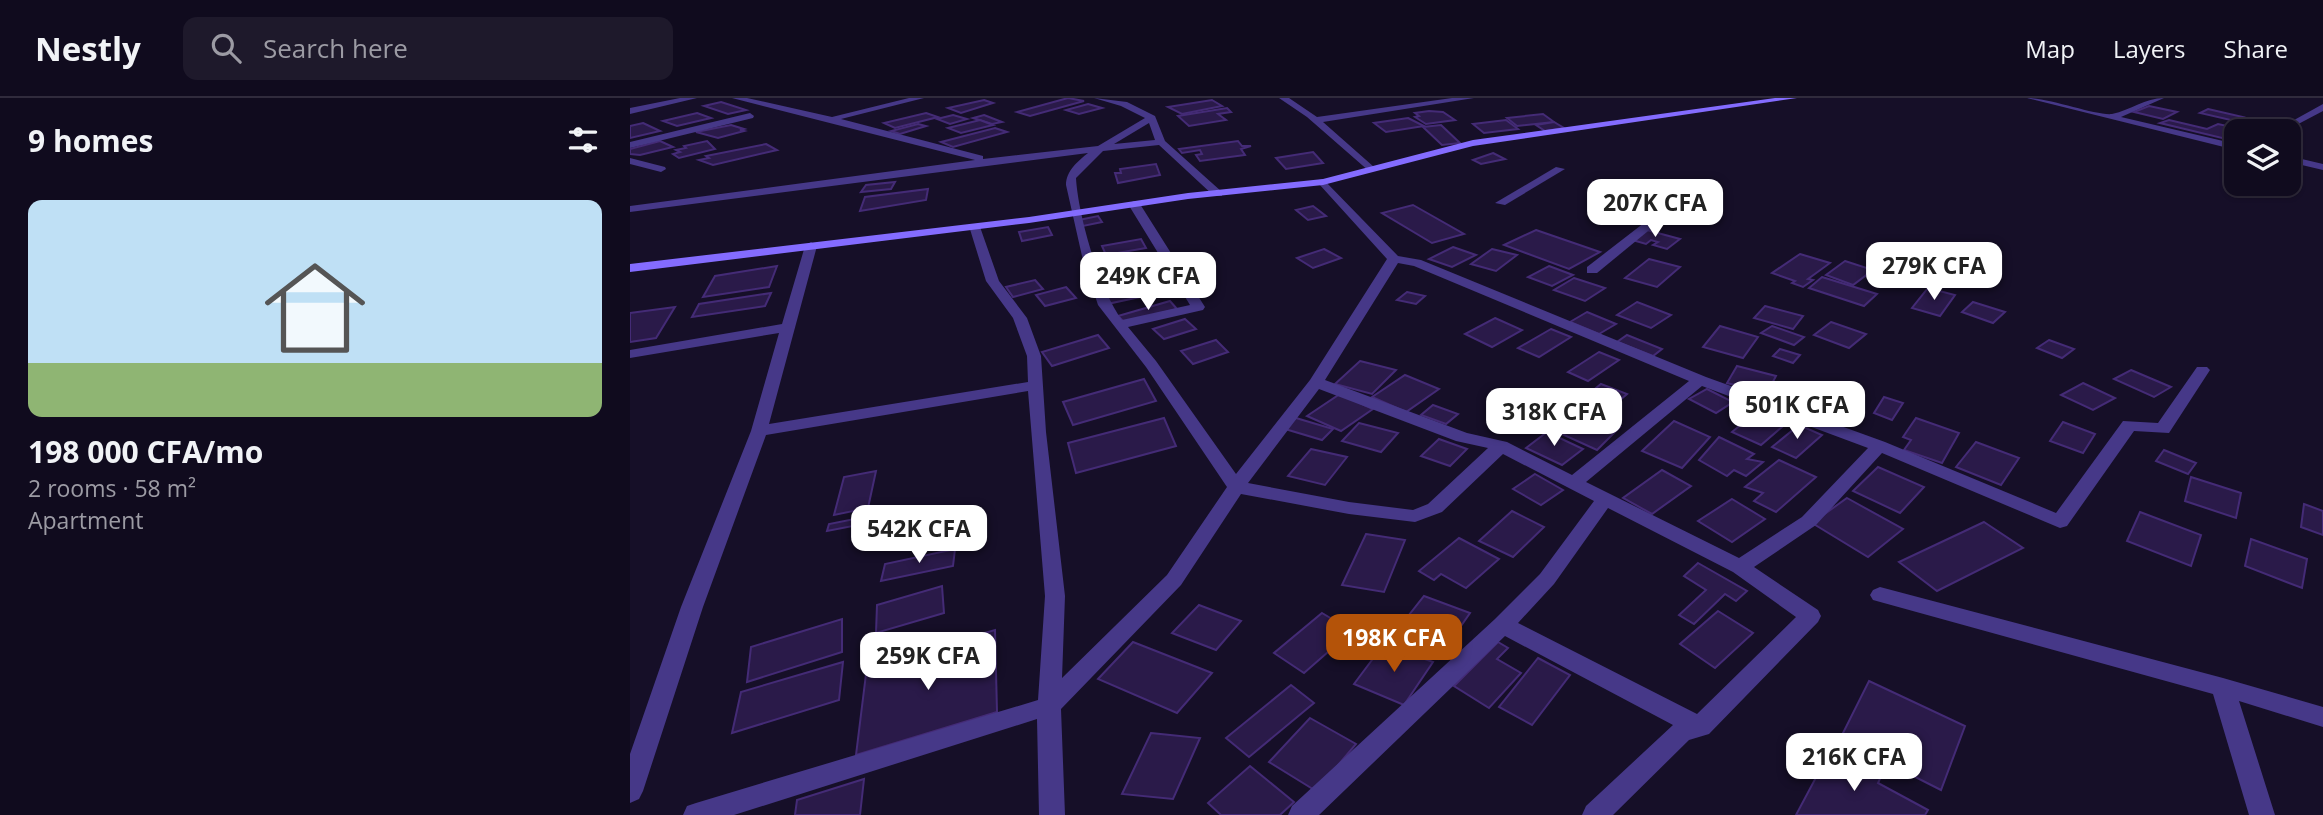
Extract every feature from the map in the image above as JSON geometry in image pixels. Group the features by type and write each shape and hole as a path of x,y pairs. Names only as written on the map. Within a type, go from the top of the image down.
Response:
{"street":[{"path":"630,111 693,98"},
{"path":"736,98 867,128 933,148 992,161"},
{"path":"829,120 920,98"},
{"path":"1098,98 1124,104 1152,118 1161,142 1218,194"},
{"path":"1285,98 1315,120 1370,169"},
{"path":"1315,120 1470,98"},
{"path":"630,268 1323,181 1473,143 1793,98"},
{"path":"2031,98 2224,144"},
{"path":"2112,117 2160,98"},
{"path":"1124,104 1135,101"},
{"path":"2301,119 2323,107"},
{"path":"630,145 750,116"},
{"path":"1152,118 1095,153 1072,176 1070,183 1076,212 1100,295 1119,326 1150,362 1236,487 1349,508 1415,516 1435,508 1501,446"},
{"path":"630,209 992,161 1095,153 1161,142"},
{"path":"630,161 661,169"},
{"path":"2301,162 2323,167"},
{"path":"1501,203 1560,169"},
{"path":"1323,181 1394,259 1417,263 1700,380 1879,446 2060,522 2129,425 2163,429 2202,370"},
{"path":"1119,326 1198,307 1134,204"},
{"path":"1592,270 1675,204"},
{"path":"975,226 993,281 1020,318 1034,356 1055,596 1049,706 1052,815"},
{"path":"630,791 692,607 759,431 811,246"},
{"path":"696,815 1049,706 1174,580 1236,487 1316,382 1394,259"},
{"path":"630,354 788,327"},
{"path":"1574,482 1700,380"},
{"path":"1316,382 1462,437 1501,446 1740,567 1810,616 1700,727 1681,732 1595,815"},
{"path":"759,431 1036,385"},
{"path":"1740,567 1808,521 1879,446"},
{"path":"1301,815 1503,625 1547,579 1604,500"},
{"path":"1880,595 2222,687 2323,717"},
{"path":"1503,625 1700,727"},
{"path":"2222,687 2262,815"}],"building":[{"path":"1068,98 1084,101 1030,116 1017,112"},
{"path":"984,100 993,103 961,113 948,108"},
{"path":"1212,100 1222,106 1182,114 1168,107"},
{"path":"721,102 746,110 728,114 704,106"},
{"path":"1088,104 1102,108 1079,114 1066,110"},
{"path":"2149,106 2177,112 2163,119 2134,112"},
{"path":"1227,108 1231,112 1218,114 1226,120 1189,126 1178,116"},
{"path":"2208,109 2243,117 2226,119 2200,113"},
{"path":"1443,112 1455,120 1426,124 1415,117 1419,116 1415,113"},
{"path":"697,113 711,118 677,126 663,121"},
{"path":"926,113 938,117 895,128 884,123"},
{"path":"1543,114 1554,122 1517,126 1507,118"},
{"path":"953,115 967,119 950,124 937,119"},
{"path":"984,115 1002,122 992,124 973,118"},
{"path":"1408,118 1424,126 1386,132 1374,123"},
{"path":"980,120 993,125 961,133 948,128"},
{"path":"1506,120 1518,129 1484,133 1473,124"},
{"path":"2169,120 2207,129 2218,124 2224,125 2224,137 2222,138 2160,123"},
{"path":"1554,122 1564,128 1545,131 1536,125"},
{"path":"643,123 660,131 630,138 630,126"},
{"path":"918,124 926,126 900,134 891,131"},
{"path":"731,125 744,131 718,138 696,132"},
{"path":"1441,125 1460,143 1442,145 1423,127"},
{"path":"995,128 1007,132 953,147 941,142"},
{"path":"660,141 673,147 640,155 630,154 630,149"},
{"path":"707,141 715,149 679,158 673,154 680,152 676,150 686,148 684,146"},
{"path":"1238,141 1242,146 1251,146 1241,149 1245,155 1200,161 1196,155 1202,154 1200,150 1182,153 1179,149"},
{"path":"766,144 777,150 713,165 699,160 709,158 706,156"},
{"path":"1313,152 1323,163 1286,169 1276,158"},
{"path":"1493,153 1505,159 1481,164 1473,160"},
{"path":"1156,164 1160,175 1118,183 1115,173 1121,173 1120,169"},
{"path":"895,182 891,189 861,192 866,185"},
{"path":"928,189 926,200 860,211 865,197"},
{"path":"1413,205 1464,234 1432,243 1382,213"},
{"path":"1313,206 1326,216 1308,220 1296,210"},
{"path":"1098,216 1102,222 1083,226 1079,220"},
{"path":"1048,227 1052,235 1022,241 1019,232"},
{"path":"1643,229 1680,239 1667,249 1653,245 1658,242 1651,240 1646,244 1629,239"},
{"path":"1536,230 1600,252 1569,269 1504,245"},
{"path":"1141,239 1146,248 1106,255 1102,246"},
{"path":"1453,247 1476,255 1452,267 1429,259"},
{"path":"1324,249 1341,258 1313,268 1297,258"},
{"path":"1492,249 1517,255 1496,271 1471,264"},
{"path":"1800,254 1830,263 1808,279 1813,280 1803,287 1792,283 1795,281 1772,273"},
{"path":"1649,259 1680,267 1657,287 1625,278"},
{"path":"1138,261 1145,268 1121,274 1115,267"},
{"path":"1845,261 1873,270 1853,285 1826,275"},
{"path":"777,266 769,287 703,297 715,276"},
{"path":"1549,266 1573,275 1552,286 1528,277"},
{"path":"1159,277 1168,291 1107,304 1100,290"},
{"path":"1822,277 1877,294 1864,306 1809,288"},
{"path":"1574,278 1605,288 1585,301 1554,290"},
{"path":"1035,280 1043,289 1013,297 1006,287"},
{"path":"1066,287 1076,298 1045,306 1036,295"},
{"path":"1928,288 1955,295 1940,316 1912,308"},
{"path":"1407,292 1425,296 1416,304 1397,300"},
{"path":"771,293 765,306 692,317 699,304"},
{"path":"1170,301 1177,309 1125,323 1118,316"},
{"path":"1637,302 1671,315 1651,328 1617,315"},
{"path":"1973,302 2005,312 1993,323 1962,312"},
{"path":"1765,306 1803,316 1793,329 1754,318"},
{"path":"675,307 656,338 630,342 630,313"},
{"path":"1587,312 1616,324 1599,334 1570,322"},
{"path":"1495,318 1522,330 1492,347 1465,334"},
{"path":"1185,319 1196,329 1164,339 1153,329"},
{"path":"1831,322 1866,334 1849,348 1814,335"},
{"path":"1720,326 1758,337 1743,358 1703,347"},
{"path":"1772,326 1804,337 1794,345 1761,333"},
{"path":"1551,329 1571,337 1539,357 1518,348"},
{"path":"1098,335 1109,348 1052,366 1042,352"},
{"path":"1627,335 1662,349 1653,356 1617,342"},
{"path":"1216,340 1228,352 1193,364 1181,351"},
{"path":"2049,340 2074,349 2062,358 2037,348"},
{"path":"1780,349 1800,355 1793,363 1773,356"},
{"path":"1599,352 1619,360 1588,381 1568,372"},
{"path":"1360,361 1396,370 1372,394 1335,384"},
{"path":"1737,366 1776,376 1767,393 1727,383"},
{"path":"2131,370 2171,387 2154,397 2114,379"},
{"path":"1405,375 1439,389 1406,412 1372,397"},
{"path":"1144,379 1156,401 1073,425 1063,402"},
{"path":"2083,383 2115,398 2093,410 2061,395"},
{"path":"1601,384 1627,394 1606,412 1579,402"},
{"path":"1707,389 1733,402 1716,413 1689,399"},
{"path":"1340,394 1373,409 1341,431 1307,416"},
{"path":"1884,397 1903,403 1892,420 1874,413"},
{"path":"1529,401 1556,410 1536,427 1510,417"},
{"path":"1433,405 1458,414 1446,424 1421,415"},
{"path":"1575,411 1620,427 1597,450 1553,430"},
{"path":"1754,414 1783,426 1761,445 1732,432"},
{"path":"1164,418 1176,446 1076,473 1068,443"},
{"path":"1296,418 1333,429 1322,440 1285,429"},
{"path":"1916,418 1959,433 1942,463 1904,450 1911,440 1903,437"},
{"path":"1674,421 1710,437 1682,468 1642,451"},
{"path":"2063,422 2095,434 2083,453 2050,441"},
{"path":"1359,423 1398,433 1381,452 1342,441"},
{"path":"1799,425 1822,435 1796,458 1772,447"},
{"path":"1547,432 1583,449 1562,465 1526,448"},
{"path":"1719,437 1754,454 1747,459 1763,462 1746,476 1734,470 1727,476 1699,460"},
{"path":"1439,439 1467,449 1450,466 1421,456"},
{"path":"1976,442 2019,458 2001,485 1956,467"},
{"path":"1311,449 1347,457 1325,485 1288,476"},
{"path":"2164,450 2196,463 2188,474 2156,461"},
{"path":"1779,460 1816,477 1776,512 1754,501 1763,493 1745,487"},
{"path":"1878,467 1924,487 1900,513 1853,491"},
{"path":"1662,470 1691,486 1652,514 1623,498"},
{"path":"876,471 868,508 834,515 844,477"},
{"path":"1535,474 1563,490 1541,505 1513,489"},
{"path":"2191,477 2241,493 2236,518 2185,501"},
{"path":"1847,498 1903,529 1868,557 1812,523"},
{"path":"1732,499 1765,519 1732,542 1698,521"},
{"path":"2304,504 2323,511 2323,535 2301,527"},
{"path":"1512,511 1544,527 1513,557 1479,541"},
{"path":"2140,512 2201,535 2191,566 2127,541"},
{"path":"880,514 879,521 827,531 829,524"},
{"path":"949,514 943,539 886,549 894,524"},
{"path":"1984,522 2023,548 1937,591 1899,562"},
{"path":"1366,534 1405,540 1384,592 1342,585"},
{"path":"1459,538 1499,559 1466,588 1441,574 1434,580 1419,571"},
{"path":"2251,539 2307,559 2302,588 2245,566"},
{"path":"955,549 953,566 881,581 885,564"},
{"path":"1698,563 1747,591 1736,601 1725,594 1694,624 1679,615 1706,590 1684,576"},
{"path":"942,586 944,613 876,633 877,605"},
{"path":"1424,596 1470,613 1438,659 1390,639"},
{"path":"1199,605 1241,621 1216,650 1172,633"},
{"path":"1718,611 1753,633 1715,668 1680,644"},
{"path":"1322,613 1352,631 1304,673 1274,653"},
{"path":"842,619 842,652 747,682 751,647"},
{"path":"995,630 997,712 856,755 867,666"},
{"path":"1133,642 1212,673 1177,713 1098,679"},
{"path":"1498,642 1508,648 1497,659 1521,673 1489,708 1454,686"},
{"path":"1384,644 1433,662 1404,705 1354,684"},
{"path":"1538,658 1570,675 1532,725 1499,707"},
{"path":"843,662 839,700 732,733 741,692"},
{"path":"1869,681 1965,726 1941,790 1840,739"},
{"path":"1291,685 1314,703 1249,757 1226,738"},
{"path":"1310,718 1356,744 1316,791 1269,762"},
{"path":"1151,733 1200,738 1173,799 1122,794"},
{"path":"1829,753 1861,770 1866,760 1884,770 1878,783 1928,810 1925,815 1796,815"},
{"path":"1250,766 1294,802 1280,815 1221,815 1208,803"},
{"path":"864,779 860,815 795,815 797,800"}]}
